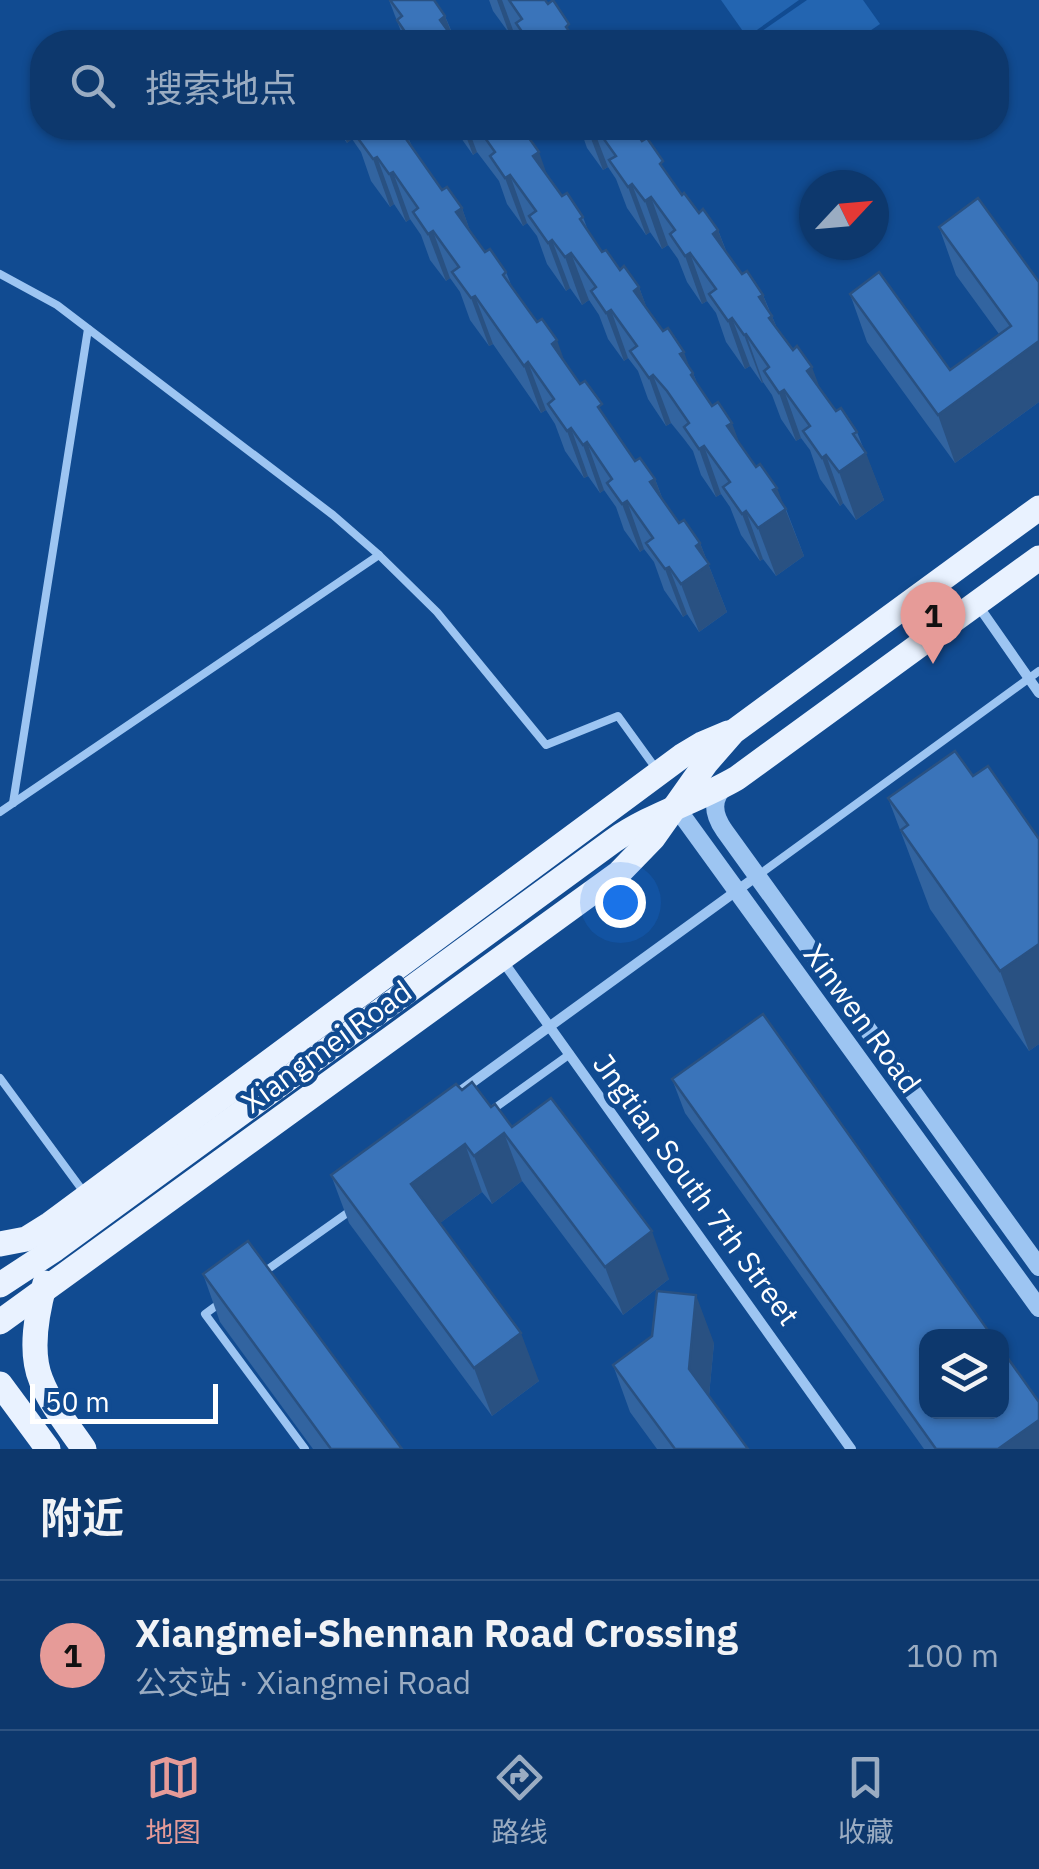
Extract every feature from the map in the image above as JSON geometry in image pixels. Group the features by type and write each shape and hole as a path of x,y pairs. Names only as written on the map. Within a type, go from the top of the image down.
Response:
{"main road":[{"name":"Xiangmei Road","path":"0,1322 618,873 645,847 733,732 1039,508"},
{"name":"Xiangmei Road","path":"0,1286 613,841 650,818 726,784 1039,558"},
{"path":"0,1244 26,1239 50,1224 659,773 702,744 733,732"},
{"path":"54,1249 38,1316 35,1358 40,1380 84,1449"},
{"path":"0,1384 48,1449"}],"street":[{"path":"976,604 1039,694"},
{"path":"724,830 715,801 726,784"},
{"name":"Xinwen Road","path":"676,806 704,812 724,830 1039,1267"},
{"name":"Xinwen Road","path":"676,806 1039,1308"},
{"path":"440,1106 757,876"},
{"name":"Jngtian South 7th Street","path":"501,959 851,1449"}],"lane":[{"path":"0,274 57,305 379,555 437,612 546,745 618,716 659,773"},
{"path":"13,804 88,328"},
{"path":"0,812 379,555"},
{"path":"757,876 1039,671"},
{"path":"490,1111 570,1054"},
{"path":"0,1078 86,1196"},
{"path":"253,1280 364,1201"},
{"path":"221,1302 205,1314 305,1449"}],"shaded area":[{"path":"721,0 799,0 757,30 742,30"},
{"path":"807,0 863,0 880,24 871,30 764,30"}],"building":[{"path":"390,0 434,0 445,16 440,20 447,30 404,30 397,20 402,16"},
{"path":"509,0 545,0 548,4 553,0 569,24 568,30 521,30 516,23 522,19"},
{"path":"359,140 407,140 442,190 447,187 462,208 456,212 485,252 490,249 506,272 503,275 537,322 542,319 557,340 552,344 580,384 585,381 602,404 598,407 635,461 640,458 655,479 650,482 679,523 684,520 709,564 681,584 669,567 665,569 646,543 653,538 627,501 622,504 607,483 612,479 587,442 583,445 571,428 567,431 548,404 554,399 452,272 459,267 433,231 428,234 413,212 418,208 393,172 389,174 377,157 373,159"},
{"path":"486,140 530,140 539,152 533,156 562,196 567,193 602,252 606,250 620,270 624,266 639,287 634,291 663,331 668,328 684,352 680,354 691,375 712,406 718,402 732,423 727,426 756,467 760,464 786,509 758,528 746,511 742,514 723,487 730,482 704,446 699,449 684,427 689,423 667,391 653,375 649,378 630,351 637,346 611,310 606,313 591,291 596,287 571,253 565,257 552,240 548,243 529,216 536,211 510,175 505,178 490,156 495,152"},
{"path":"605,140 648,140 682,195 699,213 703,209 718,230 713,234 742,274 747,271 763,295 759,297 772,316 769,318 793,350 797,346 812,367 807,371 836,411 841,408 866,453 839,472 826,455 822,458 803,431 810,426 784,390 779,393 764,371 769,367 746,334 732,318 728,321 709,294 716,289 690,253 685,256 670,234 675,230 651,197 645,201 632,184 628,187 609,160 616,156"},
{"path":"978,198 1039,282 1039,341 938,415 850,294 879,272 950,370 1011,326 939,227"},
{"path":"955,751 973,776 988,766 1039,839 1039,944 1000,971 901,830 908,825 888,798"},
{"path":"763,1014 987,1329 919,1329 919,1419 1009,1419 1009,1360 1039,1402 1039,1420 998,1449 936,1449 672,1079"},
{"path":"472,1082 512,1127 551,1098 652,1231 605,1267 504,1133 474,1156 465,1144 411,1184 521,1333 474,1368 331,1175 456,1084 462,1090"},
{"path":"248,1241 402,1449 331,1449 203,1274"},
{"path":"657,1291 696,1295 689,1369 748,1449 675,1449 613,1365 652,1336"}],"place":[{"name":"Xiangmei-Shennan Road Crossing","path":"933,664"}]}
